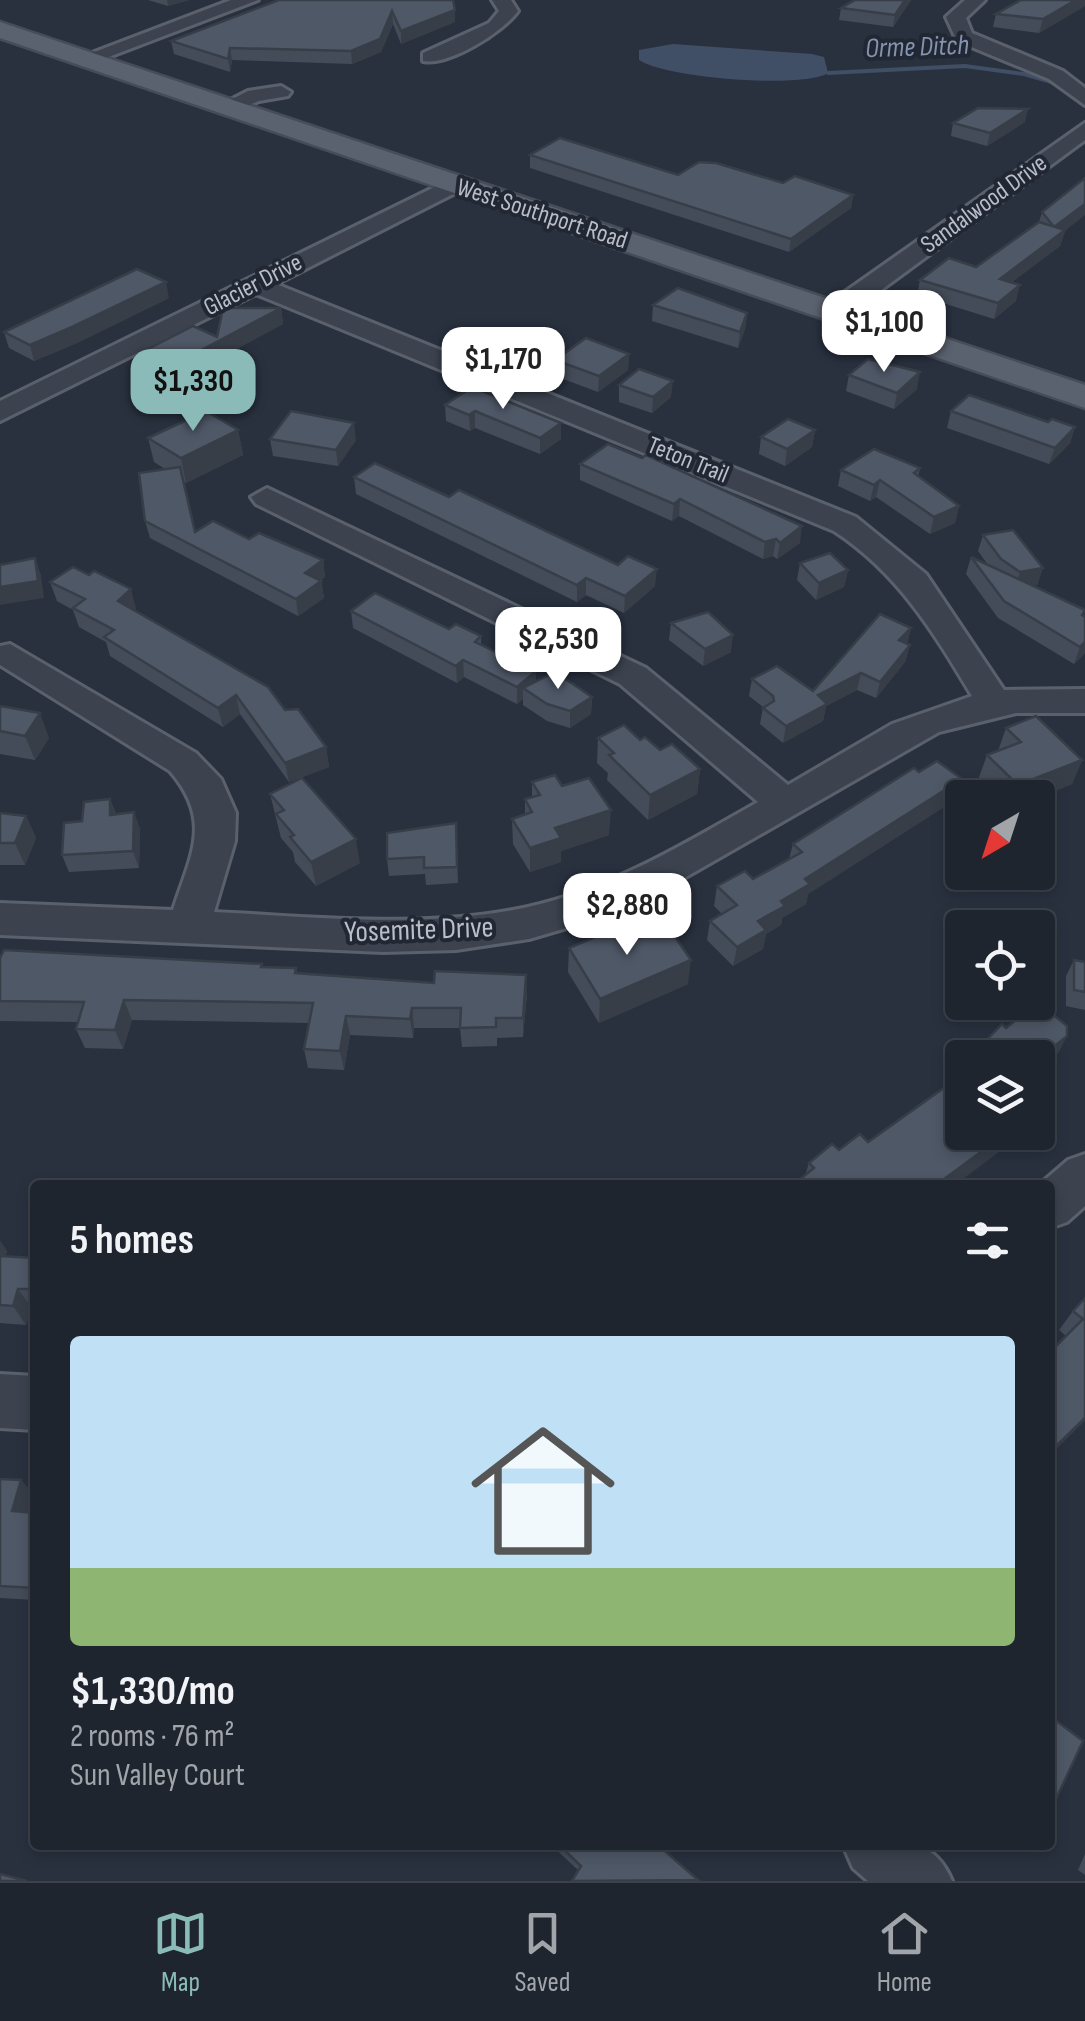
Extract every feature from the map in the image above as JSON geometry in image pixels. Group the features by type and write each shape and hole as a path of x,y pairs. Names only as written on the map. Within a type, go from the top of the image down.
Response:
{"main road":[{"name":"West Southport Road","path":"0,30 86,59 259,96 453,184 1085,397"}],"street":[{"path":"86,59 249,0"},
{"path":"430,56 499,26 508,13 504,0"},
{"path":"976,0 956,17 964,37 1056,76 1085,98"},
{"name":"Sandalwood Drive","path":"834,312 1085,130"},
{"name":"Glacier Drive","path":"0,412 453,184"},
{"name":"Teton Trail","path":"254,284 845,524 896,557 917,580 994,704"},
{"path":"267,497 633,676 783,802"},
{"path":"10,655 182,762 207,788 216,813 215,841 189,928"},
{"name":"Yosemite Drive","path":"0,919 407,936 459,934 519,924 620,892 921,725 994,704 1085,702"},
{"path":"1055,1202 1085,1176"},
{"path":"0,1401 30,1403"},
{"path":"882,1850 919,1881"}],"water":[{"path":"673,44 812,54 824,57 828,73 791,80 734,79 676,72 639,60 639,50"}],"building":[{"path":"279,0 453,0 455,10 401,31 392,11 380,39 351,51 230,48 228,59 171,41"},
{"path":"855,0 905,0 895,15 841,8"},
{"path":"1021,0 1076,0 1043,19 996,14"},
{"path":"978,108 1028,109 990,133 953,123"},
{"path":"560,138 678,175 699,162 716,163 783,183 795,176 853,195 791,239 530,155"},
{"path":"1085,178 1085,204 1054,227 1042,212"},
{"path":"1039,222 1065,230 1000,279 1020,285 998,303 920,280 949,258 976,267"},
{"path":"137,269 166,282 30,345 4,332"},
{"path":"678,288 747,313 740,332 653,305"},
{"path":"223,308 281,308 173,365 144,351 193,326 217,337"},
{"path":"586,338 629,354 599,376 555,360"},
{"path":"868,359 920,372 897,393 849,375"},
{"path":"639,369 673,381 653,397 619,385"},
{"path":"472,387 561,423 540,438 475,411 469,415 445,405"},
{"path":"969,395 1048,422 1052,419 1075,427 1055,448 951,411"},
{"path":"206,411 238,430 181,458 148,438"},
{"path":"291,411 354,423 336,450 270,439"},
{"path":"788,419 815,430 787,449 761,437"},
{"path":"608,444 642,458 646,455 802,526 780,543 776,539 765,542 680,499 674,504 580,464"},
{"path":"874,449 920,468 914,473 959,506 934,517 880,480 874,485 841,470"},
{"path":"375,463 449,497 459,490 618,565 628,556 657,569 625,596 586,578 577,585 354,477"},
{"path":"180,467 195,532 213,521 249,539 259,533 323,560 305,573 321,581 296,599 145,521 139,473"},
{"path":"1013,530 1043,568 1020,572 1001,559 983,535"},
{"path":"830,553 848,570 819,583 800,563"},
{"path":"971,557 1085,610 1085,642 1080,647 1004,601"},
{"path":"35,558 38,581 0,587 0,565"},
{"path":"73,567 89,575 94,571 131,589 118,601 268,687 285,710 298,709 326,747 285,763 236,695 218,708 104,637 114,630 73,608 85,599 50,582"},
{"path":"375,593 449,629 456,624 481,636 475,642 536,671 517,687 463,660 456,666 351,611"},
{"path":"708,612 733,635 705,649 671,623"},
{"path":"880,614 911,628 899,640 910,645 880,682 861,673 818,695 827,704 786,726 763,708 774,701 773,696 752,679 777,666 813,691"},
{"path":"555,672 592,697 570,711 547,704 523,688"},
{"path":"0,706 40,713 25,736 0,731"},
{"path":"1036,716 1082,760 1031,780 1013,780 987,755 1021,742 1006,728"},
{"path":"624,725 640,740 645,737 660,750 672,744 700,769 650,795 609,755 614,753 598,738"},
{"path":"937,761 962,779 945,780 945,790 805,879 810,884 781,901 785,906 758,921 766,930 737,947 710,921 737,905 717,886 745,871 753,879 802,852 793,844 914,768 919,772"},
{"path":"555,775 562,786 589,778 611,810 555,828 561,838 530,848 512,819 532,812 525,799 540,795 532,782"},
{"path":"302,778 356,839 311,862 276,814 284,810 270,794"},
{"path":"110,799 110,815 134,812 133,851 62,855 64,823 82,821 84,802"},
{"path":"0,813 26,816 15,843 0,843"},
{"path":"456,823 457,867 424,868 424,857 387,859 387,833"},
{"path":"628,923 638,938 668,927 691,960 600,999 569,948"},
{"path":"4,950 262,964 261,967 296,968 295,973 434,983 435,971 526,975 523,1018 496,1018 496,1027 460,1028 461,1008 412,1008 410,1019 346,1016 340,1051 304,1049 313,1003 124,1000 115,1030 76,1029 84,1002 0,1001 0,958"},
{"path":"1074,960 1085,962 1085,992 1074,990"},
{"path":"1055,1016 1067,1026 1067,1036 1055,1046 1055,1040 987,1040 1002,1024 1006,1028 1016,1020 1055,1020"},
{"path":"945,1087 945,1150 984,1150 943,1180 799,1180 814,1168 809,1163 832,1144 839,1150 860,1134 868,1142"},
{"path":"0,1256 30,1258 30,1289 18,1289 13,1306 0,1305"},
{"path":"1085,1298 1085,1418 1055,1447 1055,1347 1083,1319 1073,1311"},
{"path":"0,1479 21,1480 12,1511 30,1513 30,1588 0,1586"},
{"path":"1055,1720 1083,1741 1055,1801"},
{"path":"564,1850 664,1850 698,1880 572,1881 581,1866"},
{"path":"0,1874 27,1881 0,1881"}],"waterway":[{"name":"Orme Ditch","path":"828,73 965,66 1024,74 1062,85"}]}
